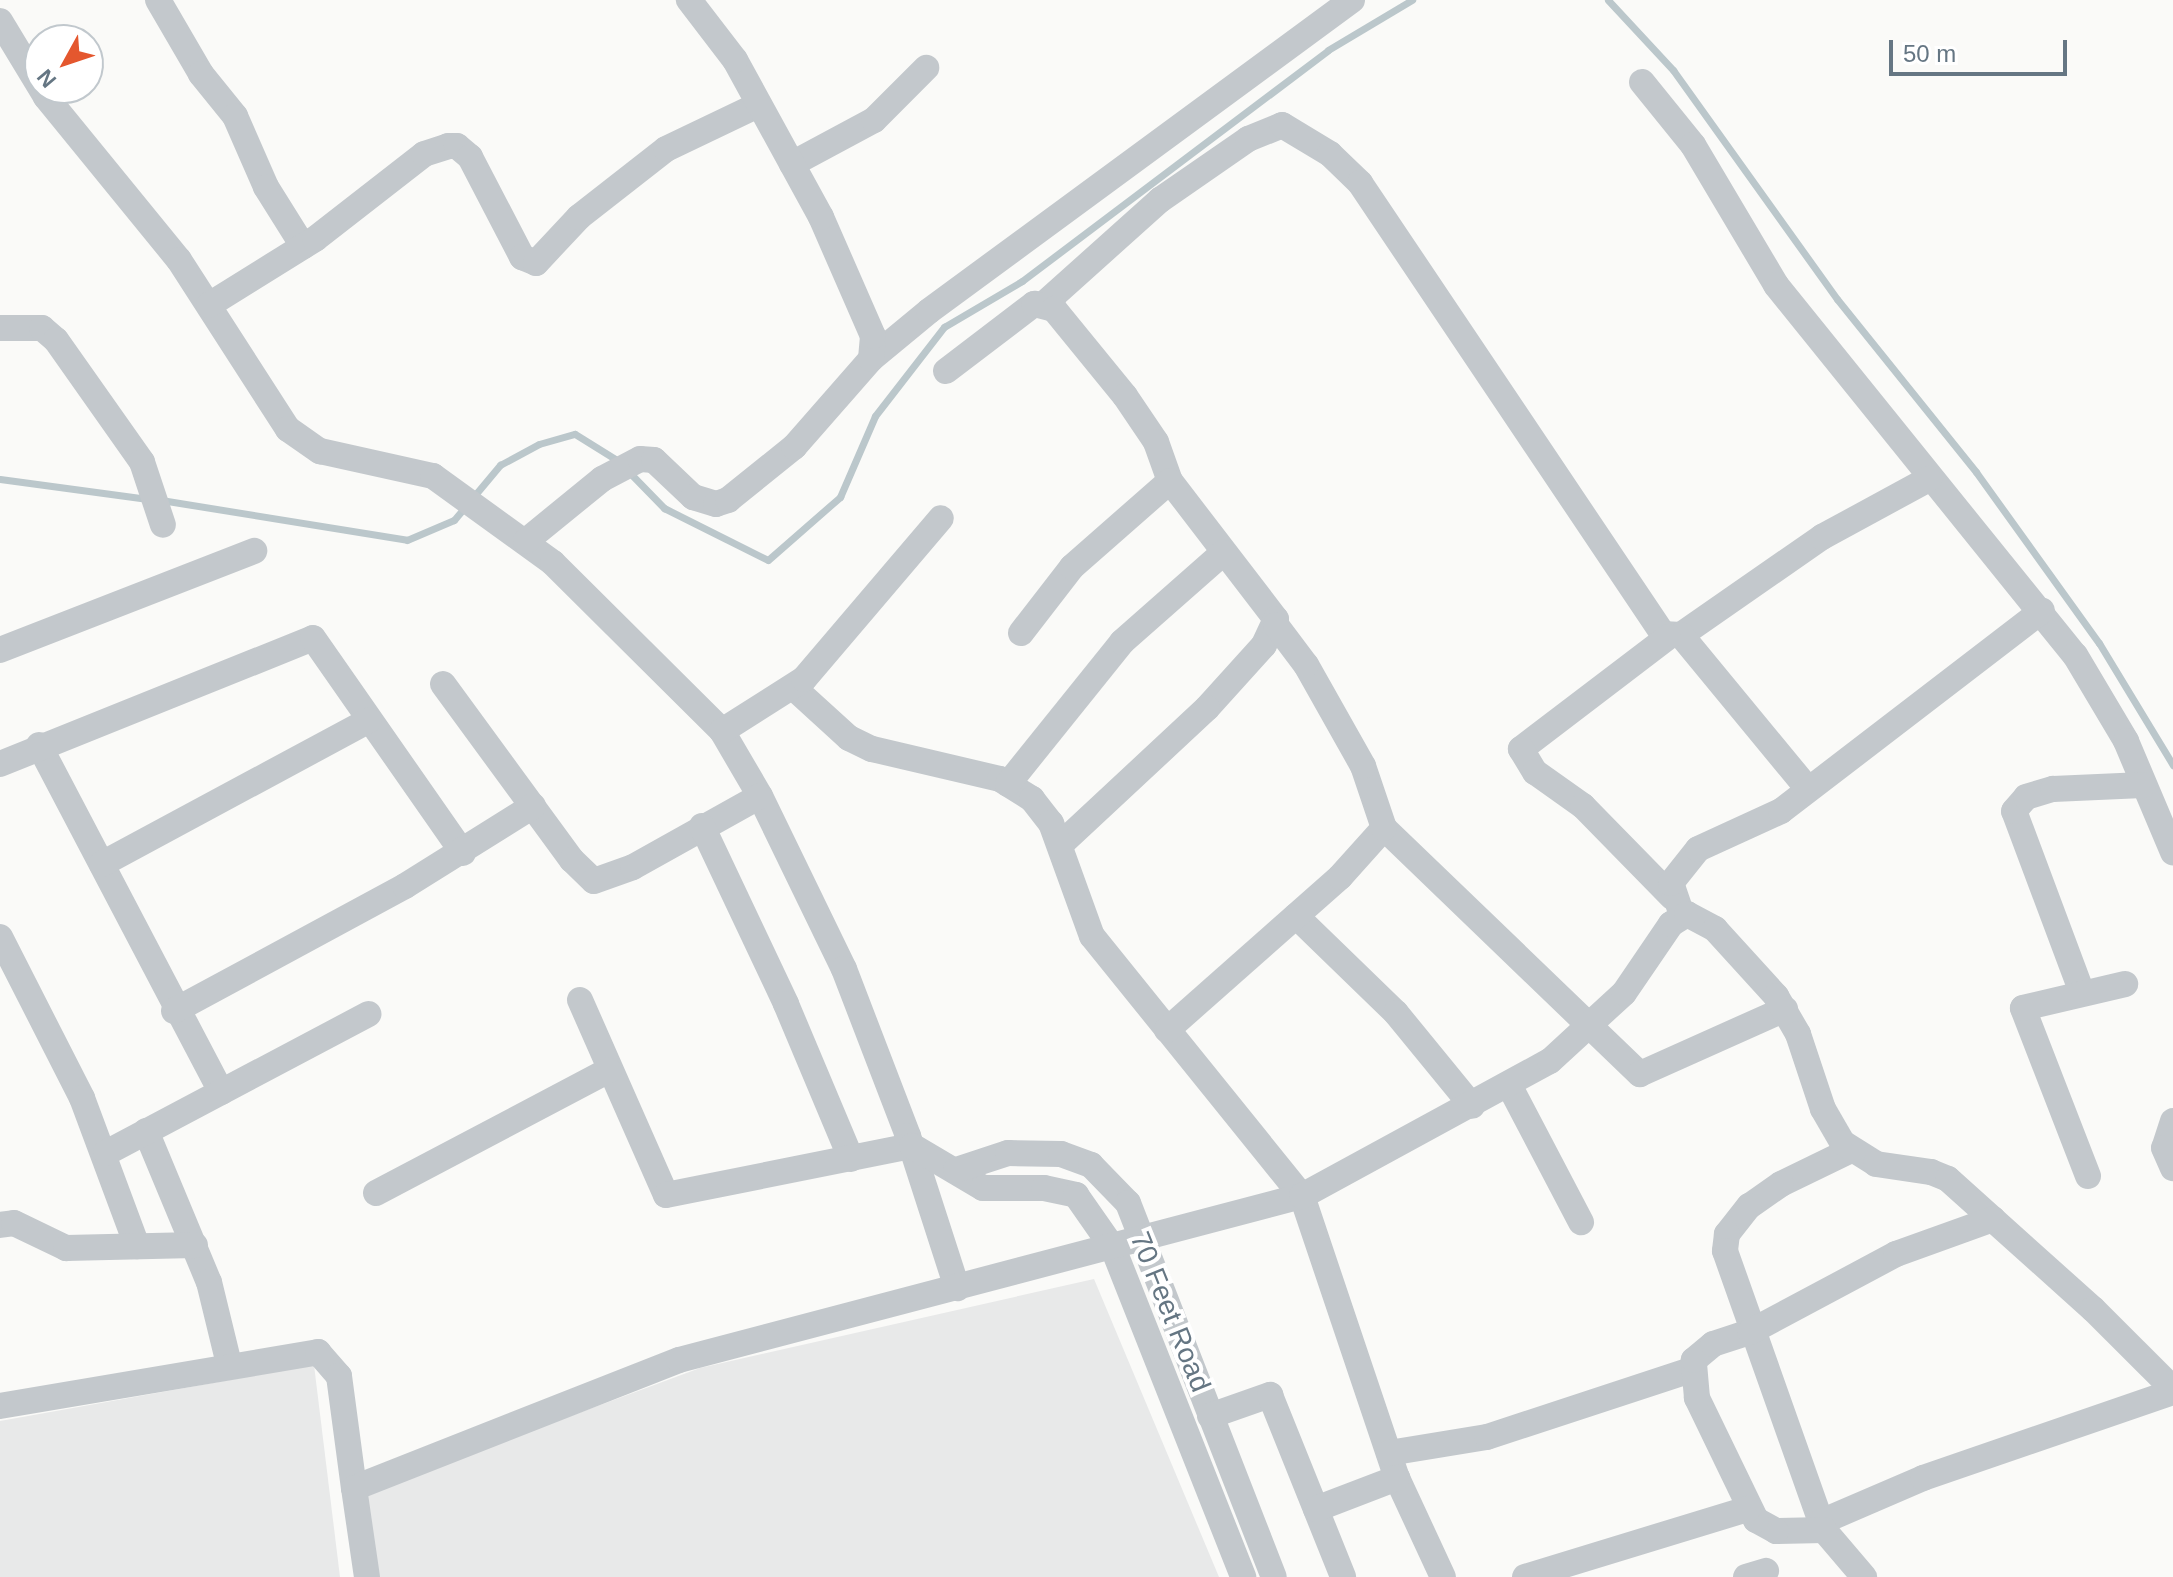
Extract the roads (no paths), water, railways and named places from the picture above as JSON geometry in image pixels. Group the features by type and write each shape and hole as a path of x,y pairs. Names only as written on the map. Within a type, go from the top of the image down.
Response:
{"street":[{"path":"158,0 201,74 235,116 266,187 303,246"},
{"path":"689,0 735,60 792,164 867,319 873,336 871,359"},
{"path":"526,541 602,479 640,459 654,460 693,497 716,504 728,500 794,447 871,359 929,311 1352,0"},
{"path":"0,21 46,97 154,228 209,305 275,412 302,441 320,451 433,476 526,541 722,731 760,796 844,969 912,1146 957,1288"},
{"path":"792,164 874,120 926,68"},
{"path":"1642,82 1693,145 1776,285 1929,479 2042,611 2099,692 2173,852"},
{"path":"209,305 250,275 303,246 424,154 457,146 470,157 522,257 536,263 579,217 666,149 758,105"},
{"path":"946,371 1026,310 1044,304 1160,200 1264,129 1282,125 1293,129 1330,154 1360,183 1652,621 1675,636 1808,789"},
{"path":"1044,304 1066,321 1134,409 1156,442 1170,481 1223,553 1273,612 1276,625 1294,647 1363,766 1384,828 1593,1024 1640,1074 1785,1009"},
{"path":"0,328 42,328 56,340 128,438 158,510"},
{"path":"1929,479 1833,530 1675,636 1521,749 1535,772 1583,806 1677,906 1715,929 1785,1009 1832,1129 1851,1150 1876,1164 1931,1172 1948,1179 1993,1219 2173,1391 1923,1478 1822,1526 1769,1529 1748,1509 1697,1398 1691,1370 1694,1360 1713,1344 1750,1332 1896,1254 1993,1219"},
{"path":"1021,633 1072,567 1170,481"},
{"path":"722,731 794,688 941,518"},
{"path":"0,650 254,551"},
{"path":"1008,784 1122,642 1223,553"},
{"path":"354,1488 679,1360 1113,1248 1235,1210 1302,1196 1550,1061 1624,993 1664,933 1677,906 1674,875 1698,849 1771,817 2042,611"},
{"path":"1060,845 1207,708 1276,625"},
{"path":"0,764 39,745 313,638 463,853"},
{"path":"443,684 582,874 594,881 633,867 760,796"},
{"path":"794,688 860,744 1008,784 1032,799 1060,845 1092,936 1302,1196 1397,1478 1443,1577"},
{"path":"102,864 369,720"},
{"path":"39,745 174,1011 221,1092"},
{"path":"2081,990 2014,811 2026,797 2053,789 2143,785"},
{"path":"174,1011 463,853 533,806"},
{"path":"702,826 786,1004 851,1159"},
{"path":"1167,1030 1296,916 1384,828"},
{"path":"1296,916 1396,1013 1472,1106"},
{"path":"0,937 106,1153 137,1246"},
{"path":"2088,1176 2023,1008 2081,990 2125,984"},
{"path":"580,1000 666,1195 912,1146 956,1170"},
{"path":"106,1153 369,1014"},
{"path":"376,1193 609,1070"},
{"path":"1509,1085 1581,1222"},
{"path":"2173,1121 2164,1148 2173,1168"},
{"path":"146,1131 195,1245 229,1364"},
{"path":"1851,1150 1767,1193 1727,1234 1729,1270 1822,1526 1864,1577"},
{"name":"70 Feet Road","path":"956,1170 1008,1153 1075,1157 1105,1176 1128,1203 1274,1577"},
{"name":"70 Feet Road","path":"956,1170 983,1188 1044,1188 1076,1195 1113,1248 1243,1577"},
{"path":"0,1225 14,1223 66,1248 195,1245"},
{"path":"0,1406 293,1352 318,1352 331,1360 339,1376 367,1577"},
{"path":"1389,1453 1487,1437 1691,1370"},
{"path":"1210,1416 1270,1395 1343,1577"},
{"path":"1316,1509 1397,1478"},
{"path":"1525,1577 1748,1509"}],"waterway":[{"path":"628,471 664,508 768,560 840,497 875,416 944,327 1022,281 1328,50 1412,0"},
{"path":"1608,0 1673,70 1837,299 1976,472 2099,643 2173,765"},
{"path":"161,500 407,540 454,520 500,465 539,444 575,434 620,462"},
{"path":"0,479 148,499"}]}
